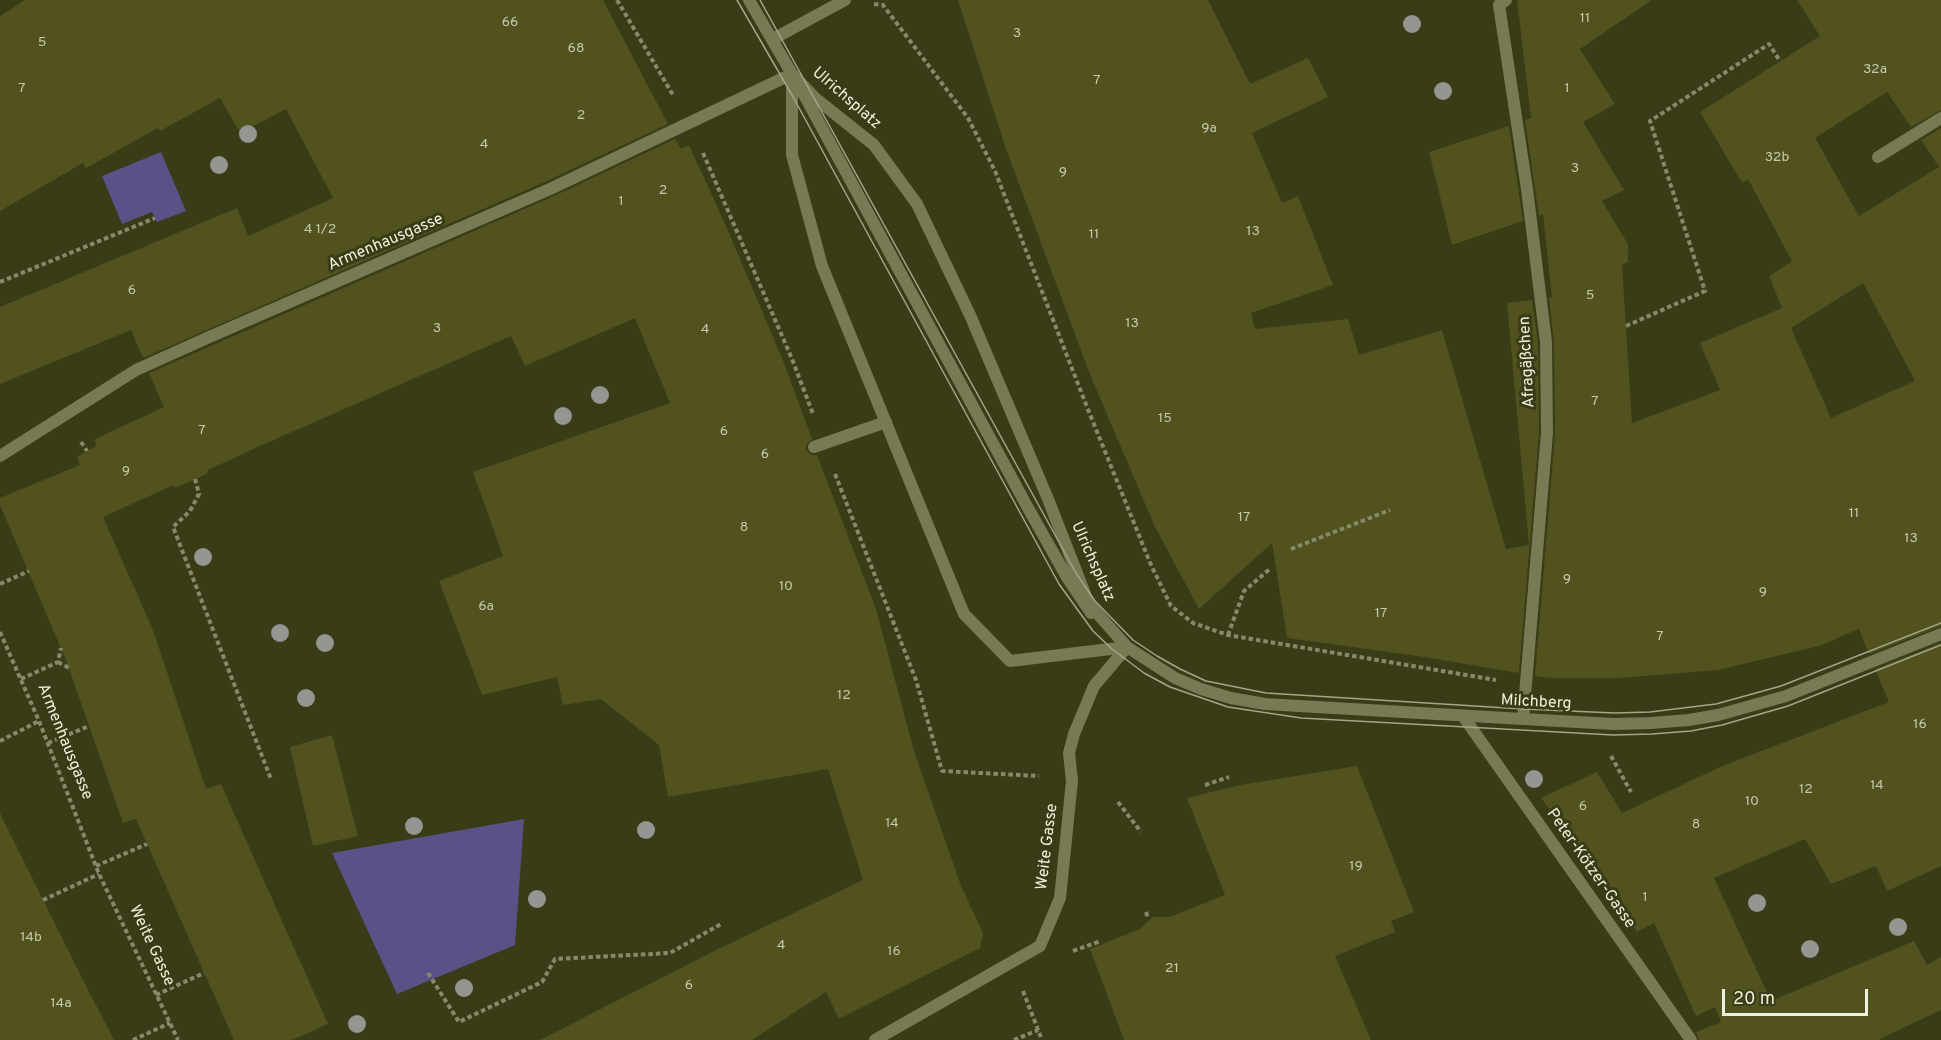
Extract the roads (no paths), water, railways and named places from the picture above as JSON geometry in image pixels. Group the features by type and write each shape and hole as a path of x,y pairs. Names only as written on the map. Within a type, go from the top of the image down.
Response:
{"street":[{"path":"749,0 773,39 1068,579 1084,605 1102,626 1127,647"},
{"path":"773,39 844,1"},
{"name":"Afragäßchen","path":"1502,2 1546,342 1546,433 1523,720"},
{"name":"Ulrichsplatz","path":"792,74 792,156 822,266 964,614 1010,661 1127,647"},
{"name":"Ulrichsplatz","path":"792,74 815,98 874,145 916,204 970,315 1048,499 1089,604 1127,647"},
{"name":"Armenhausgasse","path":"0,456 136,370 550,189 792,74"},
{"path":"1878,157 1941,118"},
{"path":"814,447 886,422"},
{"name":"Milchberg","path":"1127,647 1175,678 1201,690 1231,698 1301,707 1614,724 1689,720 1751,706 1786,696 1941,634"},
{"name":"Weite Gasse","path":"875,1040 1040,946 1060,898 1072,781 1070,753 1074,734 1094,686 1127,647"},
{"name":"Peter-Kötzer-Gasse","path":"1462,716 1691,1040"}],"tram line":[{"path":"737,0 792,95 1059,584 1093,631 1112,649 1144,673 1170,687 1228,707 1301,718 1613,735 1652,734 1691,731 1722,725 1788,706 1941,645"},
{"path":"760,0 1076,573 1095,601 1133,640 1180,669 1206,681 1266,693 1523,709 1615,713 1650,712 1716,704 1781,686 1941,623"}]}
